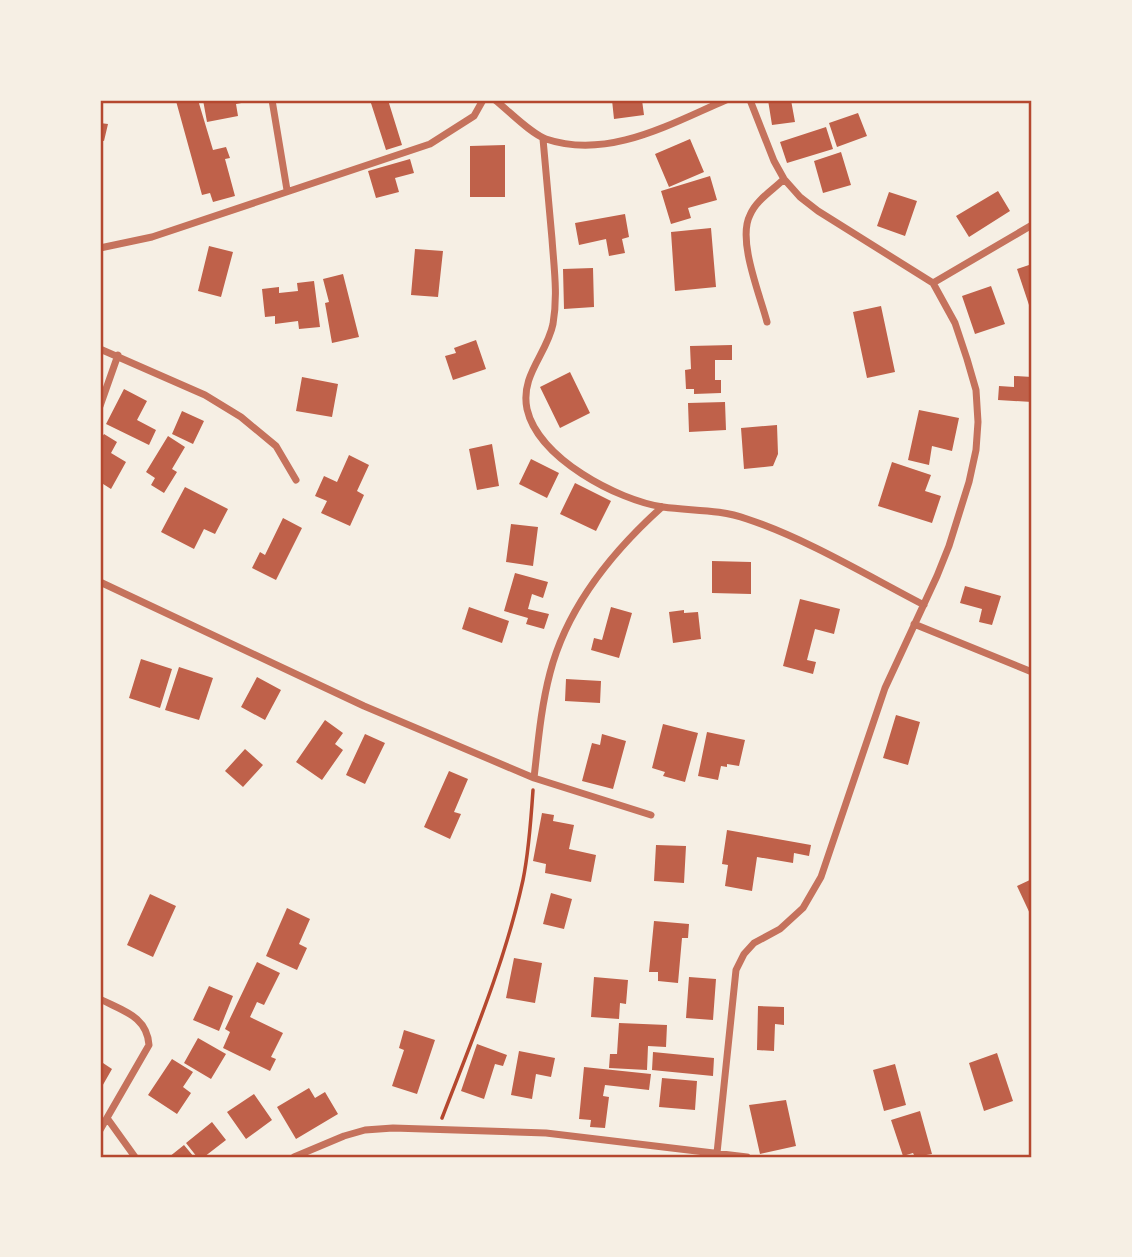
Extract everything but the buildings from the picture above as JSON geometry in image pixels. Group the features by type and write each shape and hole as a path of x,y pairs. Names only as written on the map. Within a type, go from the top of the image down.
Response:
{"street":[{"path":"272,100 287,190"},
{"path":"100,248 152,237 429,144 474,116 483,100"},
{"path":"495,100 543,139 570,144 622,142 650,133 726,100"},
{"path":"717,1153 736,970 744,954 754,943 780,929 803,908 821,877 885,688 949,546 976,450 978,422 976,390 967,359 955,323 933,283 800,197 785,180 774,161 750,100"},
{"path":"543,139 557,294 552,327 526,387 527,409 535,428 555,454 568,465 606,487 662,507 723,512 748,519 847,565 924,605"},
{"path":"767,322 746,243 747,224 750,214 759,202 785,180"},
{"path":"933,283 1032,225"},
{"path":"100,349 205,395 241,417 276,446 296,480"},
{"path":"100,406 118,355"},
{"path":"534,778 550,672 570,620 604,568 634,533 662,507"},
{"path":"100,582 352,700 534,778 651,815"},
{"path":"914,624 1030,670"},
{"path":"100,999 137,1018 148,1030 149,1045 100,1130"},
{"path":"107,1118 135,1157"},
{"path":"295,1157 365,1130 437,1130 546,1133 747,1157"}],"path":[{"path":"437,1130 481,1019 511,927 523,878 534,778"}]}
